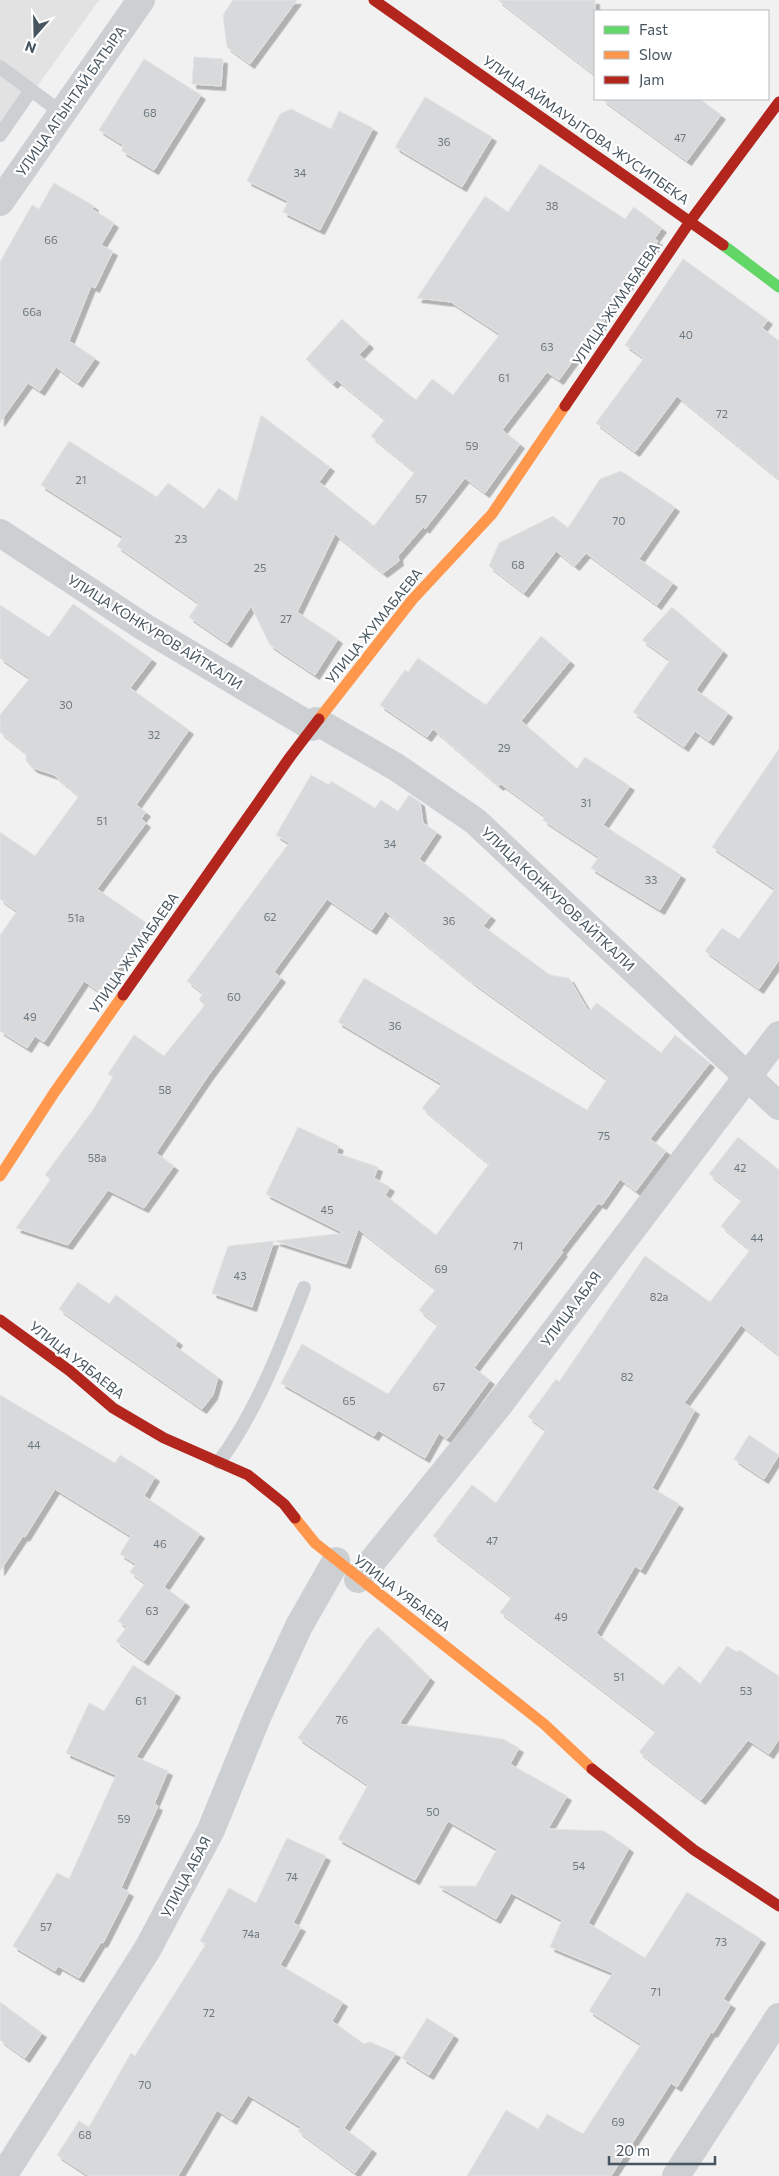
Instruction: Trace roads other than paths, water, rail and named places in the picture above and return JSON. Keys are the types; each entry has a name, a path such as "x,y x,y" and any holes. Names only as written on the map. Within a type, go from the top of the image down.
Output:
{"street":[{"name":"УЛИЦА АГЫНТАЙ БАТЫРА","path":"0,202 141,0"},
{"name":"УЛИЦА АЙМАУЫТОВА ЖУСИПБЕКА","path":"374,0 691,220 779,287"},
{"name":"УЛИЦА ЖУМАБАЕВА","path":"0,1176 60,1084 314,724 412,600 492,514 691,220 779,102"},
{"name":"УЛИЦА КОНКУРОВ АЙТКАЛИ","path":"0,533 144,628 314,724 396,767 475,821 779,1106"},
{"name":"УЛИЦА АБАЯ","path":"358,1578 498,1406 779,1035"},
{"name":"УЛИЦА УЯБАЕВА","path":"0,1320 70,1371 114,1408 164,1438 248,1475 284,1504 314,1543 544,1724 607,1782 694,1850 779,1906"},
{"name":"УЛИЦА АБАЯ","path":"3,2175 147,1950 211,1830 258,1715 299,1626 336,1561"},
{"path":"676,2176 779,2016"}],"lane":[{"path":"0,67 62,113"},
{"path":"0,135 31,90"},
{"path":"219,1462 238,1437 270,1377 304,1288"}]}
